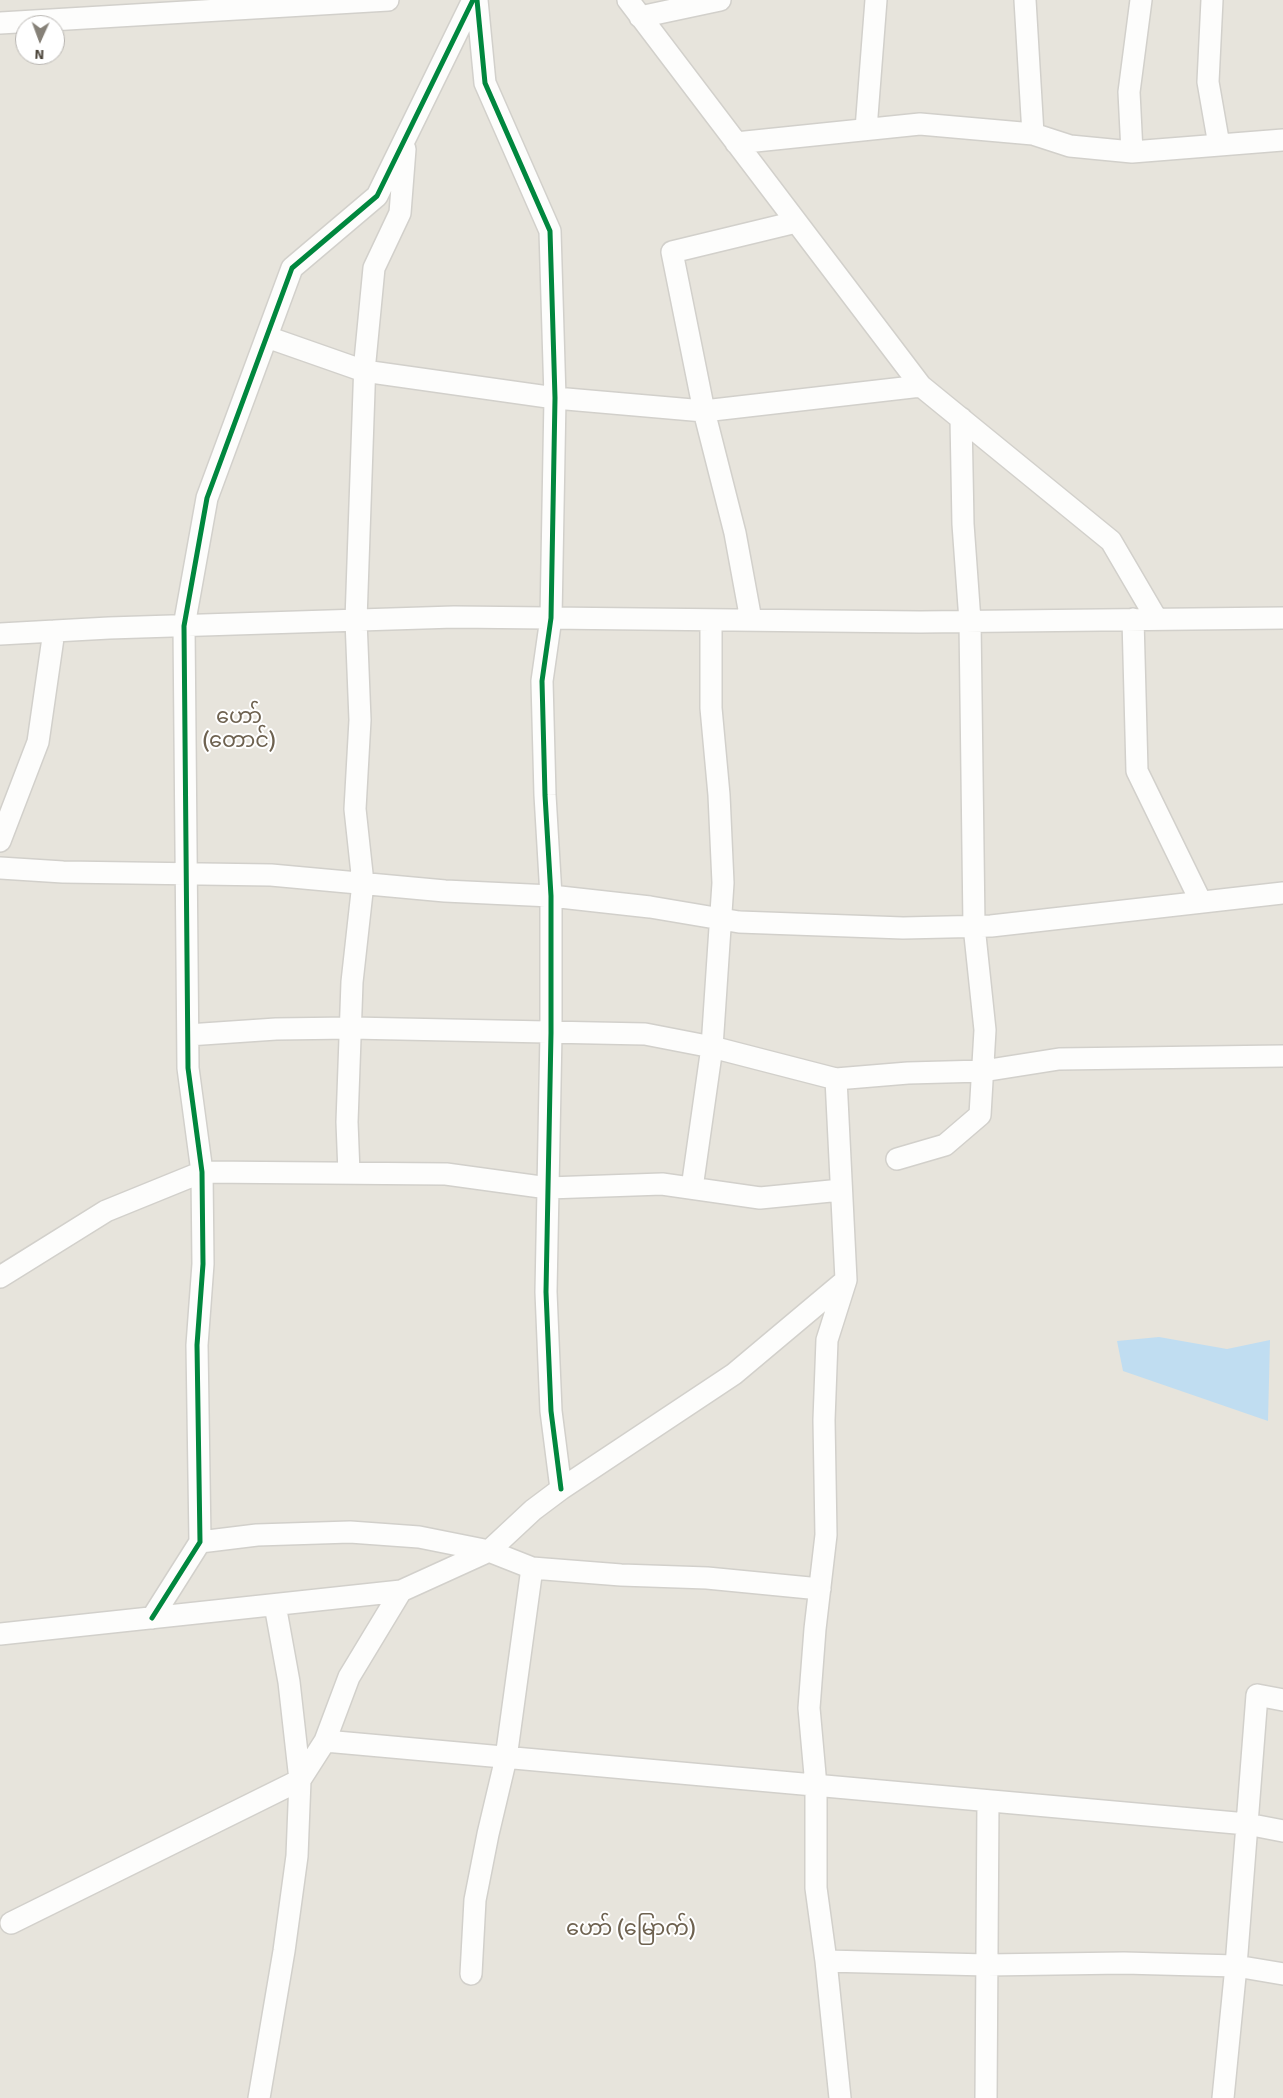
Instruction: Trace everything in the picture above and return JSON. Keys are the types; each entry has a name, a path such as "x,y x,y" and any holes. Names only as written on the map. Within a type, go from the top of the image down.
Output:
{"street":[{"path":"0,23 388,0"},
{"path":"152,1618 200,1542 197,1345 203,1264 202,1172 188,1068 184,873 184,626 207,498 292,268 377,196 475,0"},
{"path":"475,0 485,83 550,231 555,398 551,618 542,681 545,795 551,896 551,1033 546,1292 551,1411 562,1489"},
{"path":"634,8 720,0"},
{"path":"866,129 876,0"},
{"path":"1025,0 1033,134"},
{"path":"1132,152 1129,92 1141,0"},
{"path":"1212,0 1208,82 1219,145"},
{"path":"634,8 921,386 1111,541 1156,618"},
{"path":"736,143 920,124 1033,134 1070,146 1132,152 1283,140"},
{"path":"349,1173 347,1122 352,982 363,883 355,809 360,720 356,620 364,370 374,268 400,213 406,136"},
{"path":"751,620 734,533 704,411 672,252 796,222"},
{"path":"267,337 364,370 555,398 704,411 921,386"},
{"path":"897,1159 945,1145 980,1114 985,1030 974,926 970,621 963,524 960,418"},
{"path":"0,634 454,617 970,621 1283,618"},
{"path":"1133,619 1138,771 1201,902"},
{"path":"692,1188 712,1047 722,919 723,883 720,795 711,708 711,620"},
{"path":"0,841 38,742 54,631"},
{"path":"0,868 63,872 271,875 445,891 551,896 650,907 739,922 874,927 974,926 1283,894"},
{"path":"188,1036 276,1029 350,1028 645,1034 712,1047 836,1079 908,1073 982,1071 1059,1059 1283,1056"},
{"path":"836,1079 846,1280 827,1340 824,1420 826,1535 809,1708 816,1786 816,1888 826,1961 840,2098"},
{"path":"0,1277 106,1211 202,1172 446,1174 548,1188 662,1184 760,1198 841,1190"},
{"path":"0,1634 400,1591 488,1551 533,1510 562,1489 734,1374 846,1280"},
{"path":"200,1542 257,1535 350,1532 419,1537 488,1551 532,1568 621,1575 707,1578 820,1589"},
{"path":"470,1974 475,1900 506,1758 532,1568"},
{"path":"11,1923 300,1780 325,1741 349,1677 400,1591"},
{"path":"259,2098 284,1951 297,1856 300,1780 289,1682 275,1605"},
{"path":"1223,2098 1236,1966 1257,1695 1283,1700"},
{"path":"325,1741 1247,1824 1283,1831"},
{"path":"986,2098 988,1801"},
{"path":"826,1961 987,1965 1124,1963 1236,1966 1283,1974"}],"shaded area":[{"path":"0,0 1283,0 1283,2098 0,2098"}],"water":[{"path":"1159,1337 1227,1349 1270,1340 1268,1421 1123,1371 1117,1341"}],"cycle path":[{"path":"152,1618 200,1542 197,1345 203,1264 202,1172 188,1068 184,626 207,498 292,268 377,196 473,0"},
{"path":"477,0 485,83 550,231 555,398 551,618 542,681 545,795 551,896 551,1033 546,1292 551,1411 561,1489"}],"district":[{"name":"ဟော် (တောင်)","path":"239,729"},
{"name":"ဟော် (မြောက်)","path":"631,1929"}]}
